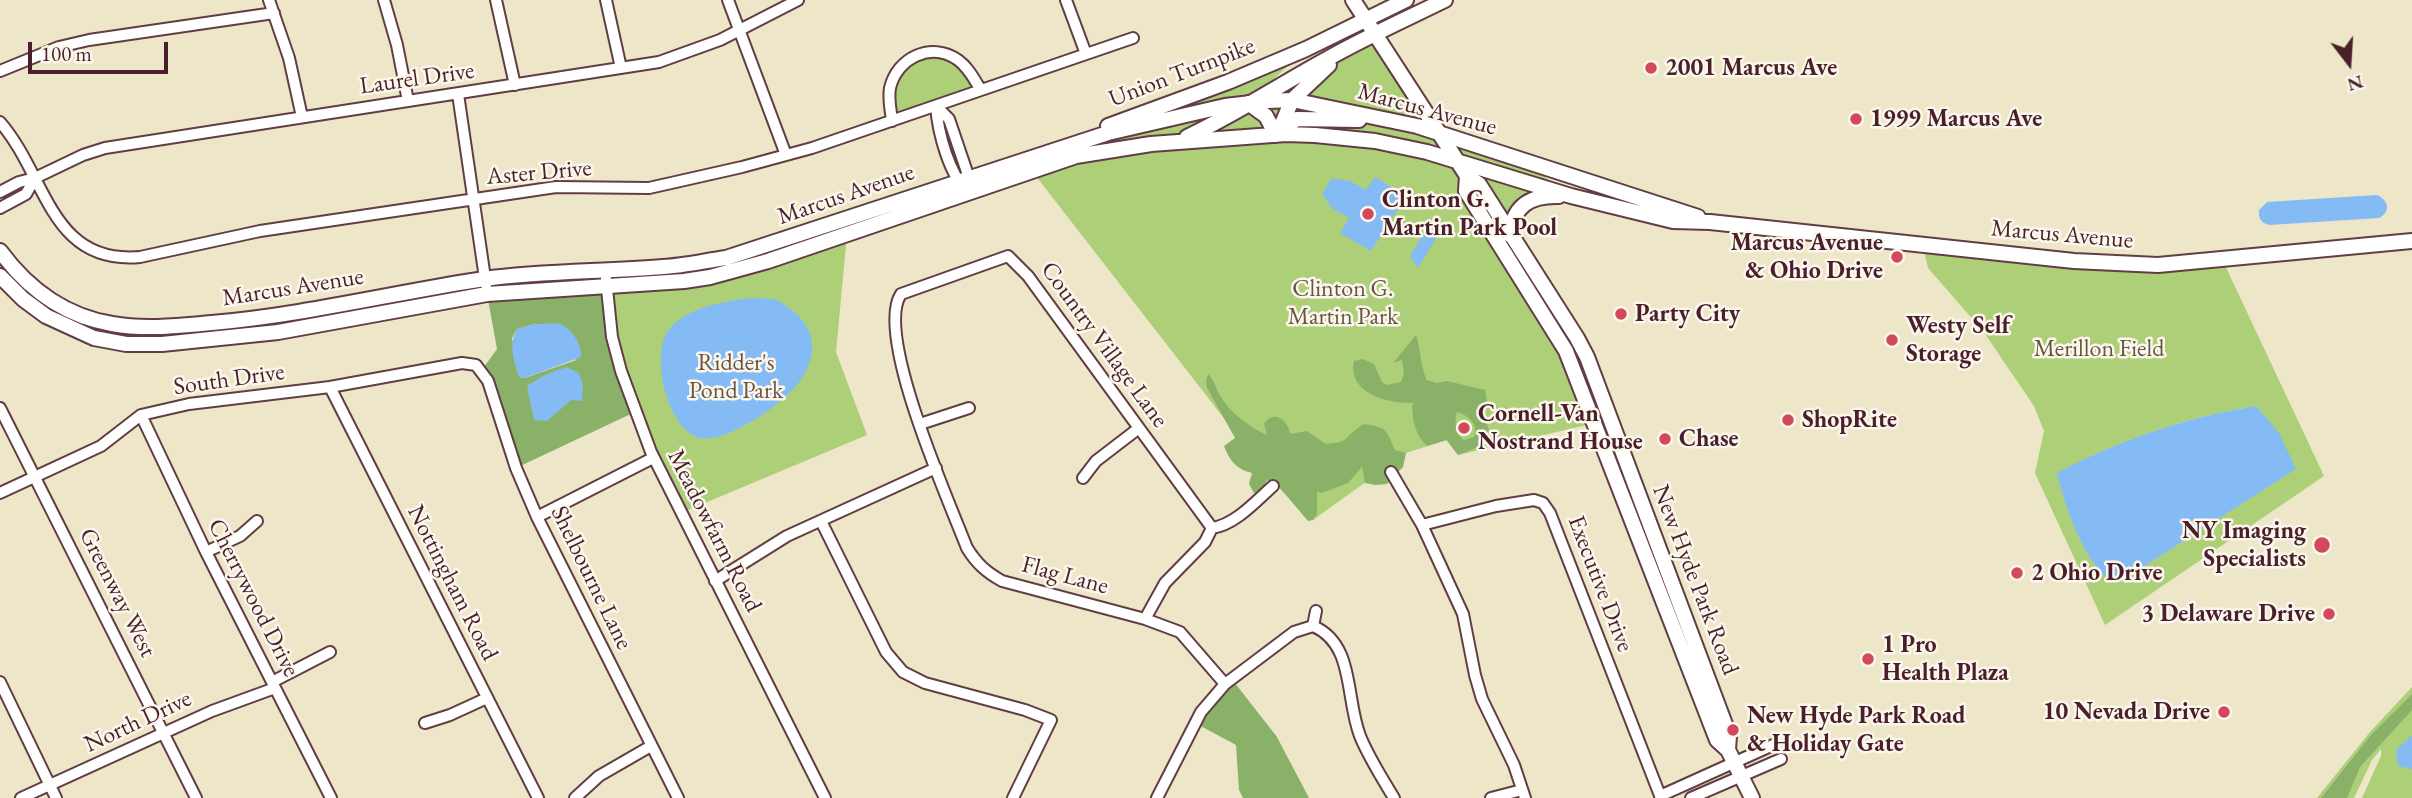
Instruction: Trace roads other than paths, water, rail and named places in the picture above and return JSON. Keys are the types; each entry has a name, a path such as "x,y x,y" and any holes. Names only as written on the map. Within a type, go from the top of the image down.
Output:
{"main road":[{"name":"New Hyde Park Road","path":"1353,0 1467,176 1479,184 1573,330 1587,357 1730,735 1734,763"},
{"name":"Union Turnpike","path":"963,180 1228,82 1406,0"},
{"name":"Union Turnpike","path":"1179,141 1223,120 1248,103 1353,45 1445,0"},
{"path":"1281,135 1293,100 1321,71 1353,45"},
{"path":"1275,62 1273,75 1248,103 1266,116 1281,135"},
{"name":"Marcus Avenue","path":"0,251 12,268 47,299 67,311 91,319 135,327 163,327 262,318 606,270 666,267 726,258 1108,133 1225,106 1293,100 1439,132 1710,222"},
{"path":"1281,135 1292,121 1301,118 1402,122"},
{"name":"Marcus Avenue","path":"0,276 23,299 46,316 94,338 126,344 162,344 278,332 486,286 607,286 684,281 737,270 1076,156 1123,147 1179,141 1281,135 1315,135 1375,141 1427,152 1571,196 1672,221 1710,222 2074,261 2158,265 2412,242"},
{"path":"1459,163 1482,156 1511,157"},
{"name":"New Hyde Park Road","path":"1467,176 1466,191 1566,351 1717,740 1734,763 1752,798"},
{"path":"1510,235 1512,223 1521,207 1531,201 1551,196 1571,196"}],"street":[{"path":"269,0 289,58 302,117"},
{"path":"384,0 397,45 408,101"},
{"path":"496,0 515,85"},
{"path":"607,0 621,68"},
{"path":"728,0 786,155"},
{"name":"Laurel Drive","path":"0,192 75,158 105,148 659,62 685,55 740,31 798,0"},
{"path":"1066,0 1086,54"},
{"path":"0,71 59,47 79,42 274,13"},
{"name":"Aster Drive","path":"0,122 73,238 95,253 122,259 260,231 556,187 649,188 786,155 1133,38"},
{"path":"892,121 889,95 893,79 902,64 918,55 940,52 952,57 968,69 981,90"},
{"path":"458,94 486,286"},
{"path":"936,106 949,120 968,193"},
{"name":"Laurel Drive","path":"0,208 26,194 35,178"},
{"name":"Country Village Lane","path":"936,468 901,365 895,334 896,301 906,290 1008,256 1028,276 1212,528"},
{"name":"Meadowfarm Road","path":"606,270 612,337 621,371 653,458 825,798"},
{"name":"South Drive","path":"0,493 101,446 141,415 189,404 330,387 462,363 476,366 481,371"},
{"name":"Shelbourne Lane","path":"481,371 488,381 516,468 537,517 678,798"},
{"name":"Nottingham Road","path":"330,387 538,798"},
{"name":"Greenway West","path":"0,408 196,798"},
{"path":"920,424 969,408"},
{"name":"Cherrywood Drive","path":"141,415 206,552 331,798"},
{"path":"1083,478 1096,461 1139,428"},
{"path":"537,517 653,458"},
{"path":"715,581 787,536 936,468"},
{"name":"Flag Lane","path":"936,468 967,548 976,563 986,572 1016,585 1145,618 1180,632 1225,684"},
{"path":"1391,472 1422,525 1463,614 1482,699 1514,765 1524,794 1491,798"},
{"path":"1145,618 1165,583 1205,542 1212,528 1235,518 1273,486"},
{"name":"Executive Drive","path":"1422,525 1496,506 1534,500 1544,503 1660,797"},
{"path":"206,552 240,536 257,521"},
{"path":"821,521 886,652 903,672 925,683 1026,710 1051,720 1013,798"},
{"path":"1313,626 1316,611"},
{"path":"1157,798 1201,712 1225,684 1294,632 1313,626 1333,638 1340,650 1351,707 1360,736 1394,798"},
{"name":"North Drive","path":"21,798 273,685 330,652"},
{"path":"0,682 56,798"},
{"path":"425,723 486,698"},
{"path":"1660,797 1773,745"},
{"path":"575,798 599,776 651,746"},
{"path":"1691,798 1734,763 1781,759"}],"water":[{"name":"Clinton G. Martin Park Pool","path":"1375,177 1406,196 1371,251 1340,233 1349,218 1333,209 1322,194 1332,178 1350,181 1366,190"},
{"path":"2377,195 2387,206 2386,212 2379,218 2269,225 2262,221 2259,215 2259,210 2267,202"},
{"path":"1427,228 1442,229 1418,268 1410,256"},
{"path":"750,298 777,300 798,316 812,340 811,359 795,387 771,409 740,428 712,438 700,438 688,432 670,406 661,371 664,338 671,327 688,314 708,306"},
{"path":"535,324 564,326 578,342 581,357 525,378 519,377 513,353 514,335 517,329"},
{"path":"566,367 579,373 583,387 582,401 571,400 547,421 534,420 527,386"},
{"path":"2256,406 2279,433 2296,469 2118,583 2107,577 2087,553 2078,536 2057,473 2154,431 2205,416"},
{"path":"2412,735 2412,769 2398,766 2396,750"}],"place":[{"name":"2001 Marcus Ave","path":"1651,68"},
{"name":"1999 Marcus Ave","path":"1856,119"},
{"name":"Clinton G. Martin Park Pool","path":"1368,214"},
{"name":"Marcus Avenue & Ohio Drive","path":"1897,257"},
{"name":"Party City","path":"1621,314"},
{"name":"Westy Self Storage","path":"1892,340"},
{"name":"ShopRite","path":"1788,420"},
{"name":"Cornell-Van Nostrand House","path":"1464,428"},
{"name":"Chase","path":"1665,439"},
{"name":"NY Imaging Specialists","path":"2322,545"},
{"name":"2 Ohio Drive","path":"2017,573"},
{"name":"3 Delaware Drive","path":"2329,614"},
{"name":"1 Pro Health Plaza","path":"1868,659"},
{"name":"10 Nevada Drive","path":"2224,712"},
{"name":"New Hyde Park Road & Holiday Gate","path":"1733,730"}],"park label":[{"name":"Clinton G. Martin Park","path":"1343,303"},
{"name":"Merillon Field","path":"2099,349"},
{"name":"Ridder's Pond Park","path":"736,377"}]}
